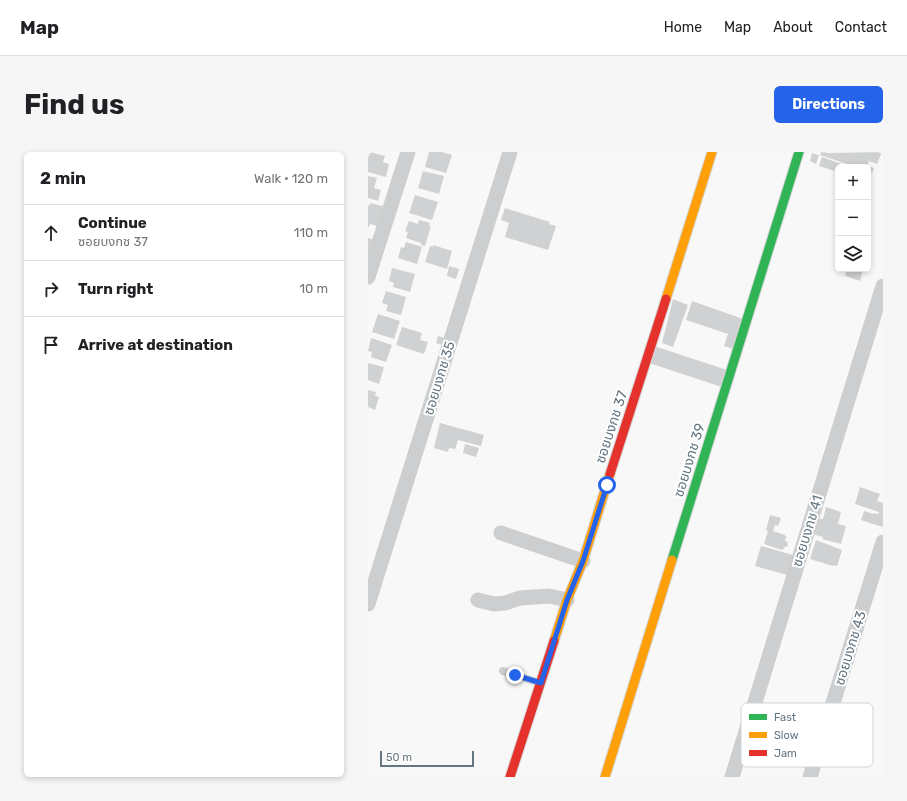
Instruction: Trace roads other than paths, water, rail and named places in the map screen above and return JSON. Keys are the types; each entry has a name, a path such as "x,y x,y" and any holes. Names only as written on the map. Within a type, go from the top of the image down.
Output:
{"street":[{"path":"368,277 408,152"},
{"name":"ซอยบงกช 35","path":"368,604 510,152"},
{"name":"ซอยบงกช 37","path":"510,777 567,600 583,561 712,152"},
{"name":"ซอยบงกช 39","path":"605,777 799,152"},
{"name":"ซอยบงกช 41","path":"755,703 883,286"},
{"path":"501,533 583,561"},
{"name":"ซอยบงกช 43","path":"833,703 883,542"},
{"path":"478,600 494,604 505,603 520,598 549,596 567,600"},
{"name":"ซอยบงกช 41","path":"732,777 741,748"},
{"name":"ซอยบงกช 43","path":"810,777 813,767"}],"lane":[{"path":"503,670 541,683"}]}
